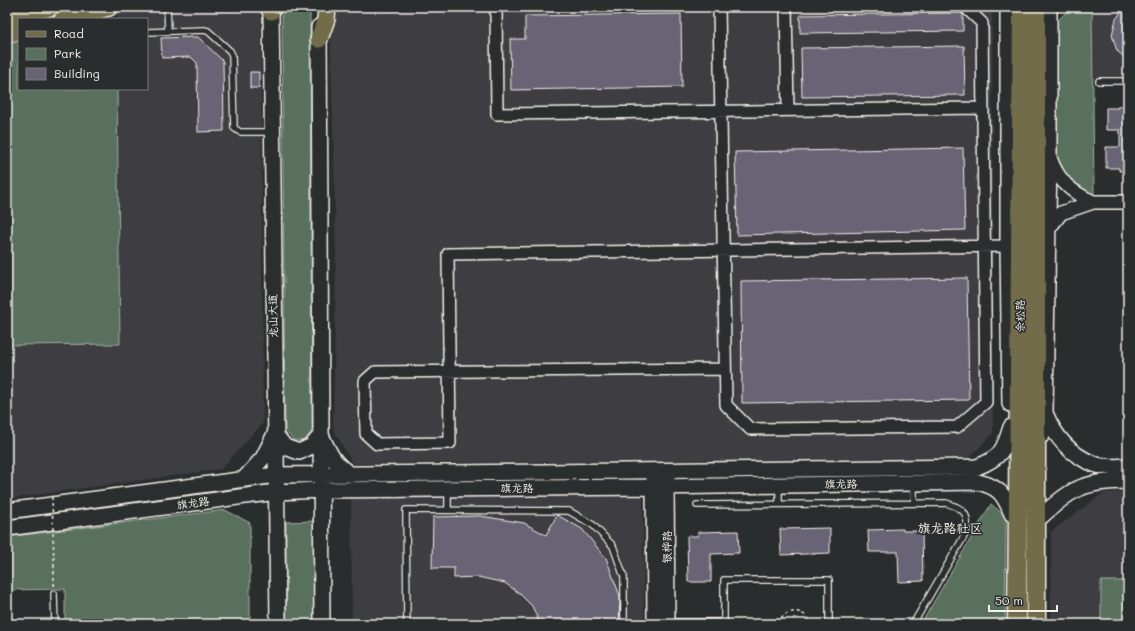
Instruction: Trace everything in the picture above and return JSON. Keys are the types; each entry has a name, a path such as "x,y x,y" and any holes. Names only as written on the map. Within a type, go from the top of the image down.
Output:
{"highway":[{"name":"余松路","path":"1017,624 1022,7"},
{"name":"余松路","path":"1036,7 1036,624"}],"main road":[{"path":"7,34 17,18 50,7"},
{"path":"67,18 109,7"},
{"path":"1008,7 1008,246 1012,514 1018,558"},
{"path":"1036,469 1045,413 1049,154 1049,7"},
{"name":"龙山大道","path":"271,8 271,132 278,624"},
{"path":"320,8 326,19 319,39 322,624"},
{"path":"1045,413 1058,438 1081,457 1094,464 1128,466"},
{"path":"7,511 276,475 352,475 448,481 660,470 978,468 989,463 998,456 1004,448 1011,427"},
{"path":"244,479 263,458 275,434 285,447 299,452 312,446 321,435"},
{"path":"321,435 331,456 340,468 352,475"},
{"name":"银桦路","path":"660,470 663,623"},
{"name":"旗龙路","path":"7,528 276,492 448,481 660,487 978,482 990,485 999,490 1006,499 1012,514"},
{"path":"1036,521 1068,493 1086,485 1109,481 1128,481"}],"street":[{"path":"496,7 497,114 983,108"},
{"path":"719,7 726,405 750,429 957,427 986,402 982,23 964,7"},
{"path":"786,7 788,110"},
{"path":"1049,154 1054,170 1061,180 1080,196 1093,202"},
{"path":"1048,231 1061,213 1093,202 1128,202"},
{"path":"725,369 449,372 375,372 365,381 366,434 377,444 450,443 449,372 448,254 1008,246"}],"lane":[{"path":"167,7 168,31"},
{"path":"148,32 204,30 230,51 232,56 234,128 240,132 271,132"},
{"path":"1099,81 1128,81"},
{"path":"448,481 448,510"},
{"path":"914,483 914,503"},
{"path":"779,486 779,504"},
{"path":"697,505 946,503 958,506 965,512 968,522 966,533 913,624"},
{"path":"407,624 406,510 570,511 593,525 613,546 624,577 624,624"},
{"path":"663,623 724,623 724,580 829,580 829,624"},
{"path":"54,594 55,624"}],"path":[{"path":"52,497 54,594"},
{"path":"778,624 781,617 790,612 800,611 808,617 812,624"},
{"path":"724,623 764,624"}],"shaded area":[{"path":"138,7 261,7 263,423 221,469 7,499 7,345 120,343 117,90 148,90 148,18 117,18 117,13"},
{"path":"330,7 986,7 992,14 993,433 969,458 353,464 333,429 336,254"},
{"path":"1092,7 1128,7 1128,76 1093,77"},
{"path":"1105,492 1128,492 1128,624 1051,624 1051,532"},
{"path":"643,495 644,624 352,624 351,497"}],"green space":[{"path":"284,7 308,7 310,10 312,431 304,441 294,441 285,430 282,10"},
{"path":"1072,7 1092,7 1094,196 1057,169 1057,21"},
{"path":"18,41 18,90 117,90 120,344 7,345 7,44"},
{"path":"991,504 1006,517 1005,624 921,624"},
{"path":"225,510 250,523 250,624 65,624 65,589 7,590 7,537"},
{"path":"314,521 315,624 286,624 286,522"},
{"path":"1101,581 1128,581 1128,624 1101,624"}],"building":[{"path":"1125,7 1128,7 1128,60 1117,51 1112,35 1116,19"},
{"path":"681,14 682,87 511,90 510,39 525,39 525,16"},
{"path":"963,14 963,31 800,33 800,15"},
{"path":"198,37 223,61 224,131 198,132 197,63 191,57 162,58 161,38"},
{"path":"964,46 965,95 802,97 801,48"},
{"path":"250,72 259,72 259,88 250,88"},
{"path":"1128,105 1128,171 1119,171 1119,168 1106,168 1106,147 1120,147 1120,130 1106,130 1106,108 1118,108 1118,106"},
{"path":"963,148 965,230 737,235 735,152"},
{"path":"967,278 969,400 742,403 741,281"},
{"path":"557,515 582,529 606,558 620,596 619,624 540,624 532,606 519,593 505,583 478,577 454,578 454,568 432,568 433,517 480,516 524,523 546,535"},
{"path":"830,528 830,553 781,555 780,529"},
{"path":"903,529 903,531 922,531 923,581 899,582 898,552 869,552 868,530"},
{"path":"738,531 739,553 711,554 711,582 688,582 687,536 698,536 698,532"}],"district":[{"name":"旗龙路社区","path":"950,528"}]}
